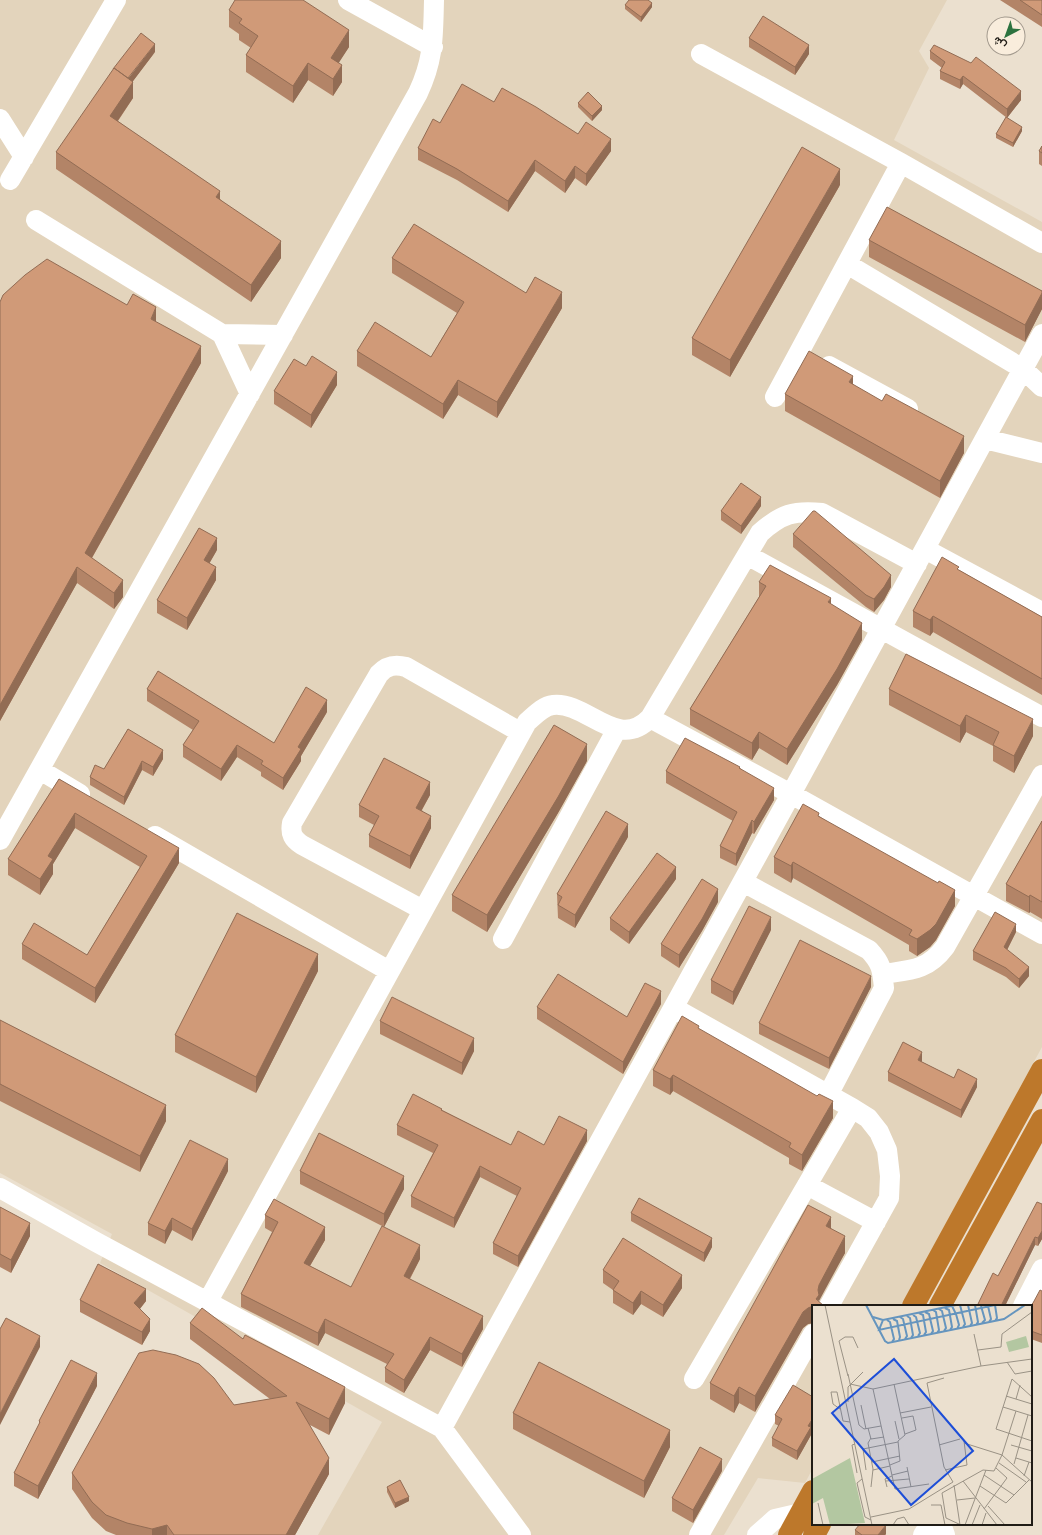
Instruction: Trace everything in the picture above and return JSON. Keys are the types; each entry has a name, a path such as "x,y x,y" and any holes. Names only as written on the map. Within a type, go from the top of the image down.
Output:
{"highway":[{"path":"914,1305 1042,1070"},
{"path":"941,1305 1039,1130"},
{"path":"789,1535 812,1493"},
{"path":"814,1535 819,1525"}],"lane":[{"path":"10,180 116,0"},
{"path":"348,0 433,47"},
{"path":"0,840 418,93 426,77 433,47 434,0"},
{"path":"701,54 900,163 1042,244"},
{"path":"0,119 24,157"},
{"path":"775,397 900,163"},
{"path":"36,220 222,334 283,335"},
{"path":"847,264 1023,369 1042,387"},
{"path":"222,334 250,394"},
{"path":"442,1428 882,629 921,556 977,442 1023,369 1042,334"},
{"path":"800,350 925,418"},
{"path":"977,442 1042,453"},
{"path":"208,1301 520,732 527,722 540,710 553,705 567,706 617,729 634,729 643,725 650,718 760,533 773,522 788,514 805,512 822,513 921,556 1042,612"},
{"path":"747,555 1042,717"},
{"path":"423,910 294,840 290,832 292,822 379,674 385,668 397,665 406,667 520,732"},
{"path":"650,718 792,794 1042,934"},
{"path":"503,939 617,729"},
{"path":"40,770 94,802"},
{"path":"883,974 917,969 929,964 938,956 945,947 1042,774"},
{"path":"142,829 389,971"},
{"path":"743,882 869,950 879,961 883,974 884,988 828,1095"},
{"path":"674,1008 852,1108 868,1118 879,1132 887,1150 890,1176 889,1198 830,1305"},
{"path":"694,1379 852,1108"},
{"path":"807,1185 876,1222"},
{"path":"0,1188 96,1242 442,1428 521,1535"},
{"path":"1024,1305 1042,1269"},
{"path":"699,1535 812,1336"},
{"path":"757,1535 776,1519 801,1513"},
{"path":"923,1535 929,1525"},
{"path":"941,1525 945,1535"}],"shaded area":[{"path":"0,0 947,0 919,51 929,68 894,140 1042,222 1042,1047 902,1305 812,1305 812,1470 805,1483 758,1478 724,1535 318,1535 382,1422 100,1263 112,1234 0,1173"}],"building":[{"path":"235,0 303,0 349,30 331,58 342,65 333,79 308,63 293,86 246,55 258,36 239,23 242,19 229,10"},
{"path":"629,0 648,0 652,3 641,17 625,5"},
{"path":"1020,0 1042,0 1042,15"},
{"path":"763,16 809,45 795,67 749,38"},
{"path":"141,33 155,44 128,78 114,68 113,69"},
{"path":"934,45 971,63 976,57 1021,91 1007,109 963,76 960,80 940,71 945,62 930,51"},
{"path":"114,68 133,82 110,116 220,191 216,197 281,241 251,285 56,152"},
{"path":"462,84 494,102 502,88 536,107 578,134 586,122 611,139 586,174 575,166 565,181 535,160 508,201 457,169 418,148 433,119 440,123"},
{"path":"588,92 602,106 592,116 578,103"},
{"path":"1006,117 1022,127 1013,143 996,134"},
{"path":"1042,146 1042,153 1039,151"},
{"path":"802,147 840,169 730,360 692,338"},
{"path":"887,207 1042,291 1025,325 869,240"},
{"path":"414,224 526,293 535,277 562,292 497,402 458,380 443,404 357,351 375,322 431,357 464,302 392,258"},
{"path":"47,259 127,305 133,294 156,307 151,319 201,346 85,553 123,580 114,593 77,567 0,705 0,302 3,295 25,275"},
{"path":"809,351 853,376 849,382 882,401 886,394 964,436 940,481 785,394"},
{"path":"312,356 337,372 311,415 274,391 294,359 306,366"},
{"path":"741,483 761,497 741,526 721,511"},
{"path":"813,511 815,511 891,575 884,587 874,599 866,595 793,534"},
{"path":"199,528 217,538 204,560 216,567 187,618 157,600"},
{"path":"942,557 959,567 957,569 1042,617 1042,679 933,616 930,620 913,611"},
{"path":"770,565 831,598 828,602 862,623 837,669 787,749 759,732 752,743 690,709 766,586 759,582"},
{"path":"906,654 1033,719 1014,756 993,745 999,732 966,715 960,726 889,689"},
{"path":"158,671 274,743 306,687 327,700 298,747 301,749 283,778 261,764 263,761 237,745 221,769 183,745 199,721 147,689"},
{"path":"554,725 587,744 558,797 487,915 452,895"},
{"path":"128,729 163,750 153,767 142,761 124,797 90,777 95,765 104,769"},
{"path":"685,738 740,767 739,768 774,788 754,822 752,820 736,854 720,846 737,812 666,771"},
{"path":"384,758 430,782 416,808 431,816 410,856 369,835 379,816 359,805"},
{"path":"59,779 179,848 95,988 22,944 34,923 87,955 147,856 75,813 48,856 53,859 40,879 8,859"},
{"path":"803,804 819,813 818,816 938,883 939,881 955,890 936,924 917,939 909,935 912,930 793,862 791,866 774,857"},
{"path":"606,811 628,824 575,915 558,905 562,897 557,894"},
{"path":"1042,821 1042,902 1030,895 1029,897 1006,884"},
{"path":"657,853 676,867 629,932 610,918"},
{"path":"702,879 718,889 702,919 679,955 661,944"},
{"path":"749,906 771,917 733,992 711,980"},
{"path":"995,912 1016,924 1004,947 1029,967 1019,979 1006,968 973,951"},
{"path":"237,913 318,954 256,1077 175,1035"},
{"path":"800,940 871,976 829,1058 759,1023"},
{"path":"558,974 627,1017 645,983 661,991 623,1062 537,1007"},
{"path":"392,997 474,1038 462,1063 380,1021"},
{"path":"682,1016 699,1026 698,1028 817,1096 819,1094 833,1101 802,1155 789,1147 791,1143 673,1075 670,1079 653,1070"},
{"path":"0,1020 166,1105 140,1156 0,1084"},
{"path":"903,1042 922,1052 918,1060 954,1078 958,1069 977,1079 961,1110 888,1072"},
{"path":"413,1094 442,1109 441,1110 511,1145 518,1131 544,1145 559,1116 587,1130 518,1256 493,1243 521,1188 480,1166 454,1218 411,1196 438,1145 397,1125"},
{"path":"319,1133 404,1176 384,1214 300,1171"},
{"path":"190,1140 228,1159 192,1229 172,1218 165,1231 148,1223"},
{"path":"639,1198 712,1238 704,1253 631,1213"},
{"path":"274,1199 325,1227 304,1263 351,1287 382,1226 420,1245 404,1276 483,1316 462,1354 430,1337 404,1380 385,1368 394,1354 325,1319 318,1333 241,1294 278,1222 265,1215"},
{"path":"1037,1202 1042,1204 1042,1231 1038,1238 1035,1237 1001,1305 978,1304 993,1273 998,1276"},
{"path":"808,1205 831,1217 826,1226 845,1236 819,1285 819,1295 816,1299 823,1305 812,1305 803,1312 755,1396 739,1387 734,1396 710,1383"},
{"path":"0,1207 30,1223 11,1260 0,1254"},
{"path":"623,1238 682,1275 663,1305 641,1291 633,1303 613,1290 619,1281 603,1270"},
{"path":"98,1264 146,1289 134,1303 150,1319 142,1332 80,1300"},
{"path":"1040,1290 1042,1291 1042,1335 1032,1331 1031,1305"},
{"path":"202,1308 243,1339 245,1335 345,1387 329,1419 296,1402 329,1458 286,1535 174,1535 167,1525 152,1529 127,1523 106,1515 92,1502 72,1473 139,1353 153,1350 176,1355 199,1364 214,1378 234,1405 287,1396 190,1323"},
{"path":"6,1318 40,1336 0,1414 0,1329"},
{"path":"71,1360 97,1373 38,1486 14,1473"},
{"path":"539,1362 670,1430 644,1481 513,1413"},
{"path":"793,1385 812,1396 812,1420 808,1426 811,1427 797,1451 772,1438 782,1419 775,1415"},
{"path":"700,1447 722,1459 693,1510 672,1498"},
{"path":"400,1480 409,1497 395,1503 387,1487"},
{"path":"859,1525 886,1525 878,1535 862,1535 855,1530"}]}
